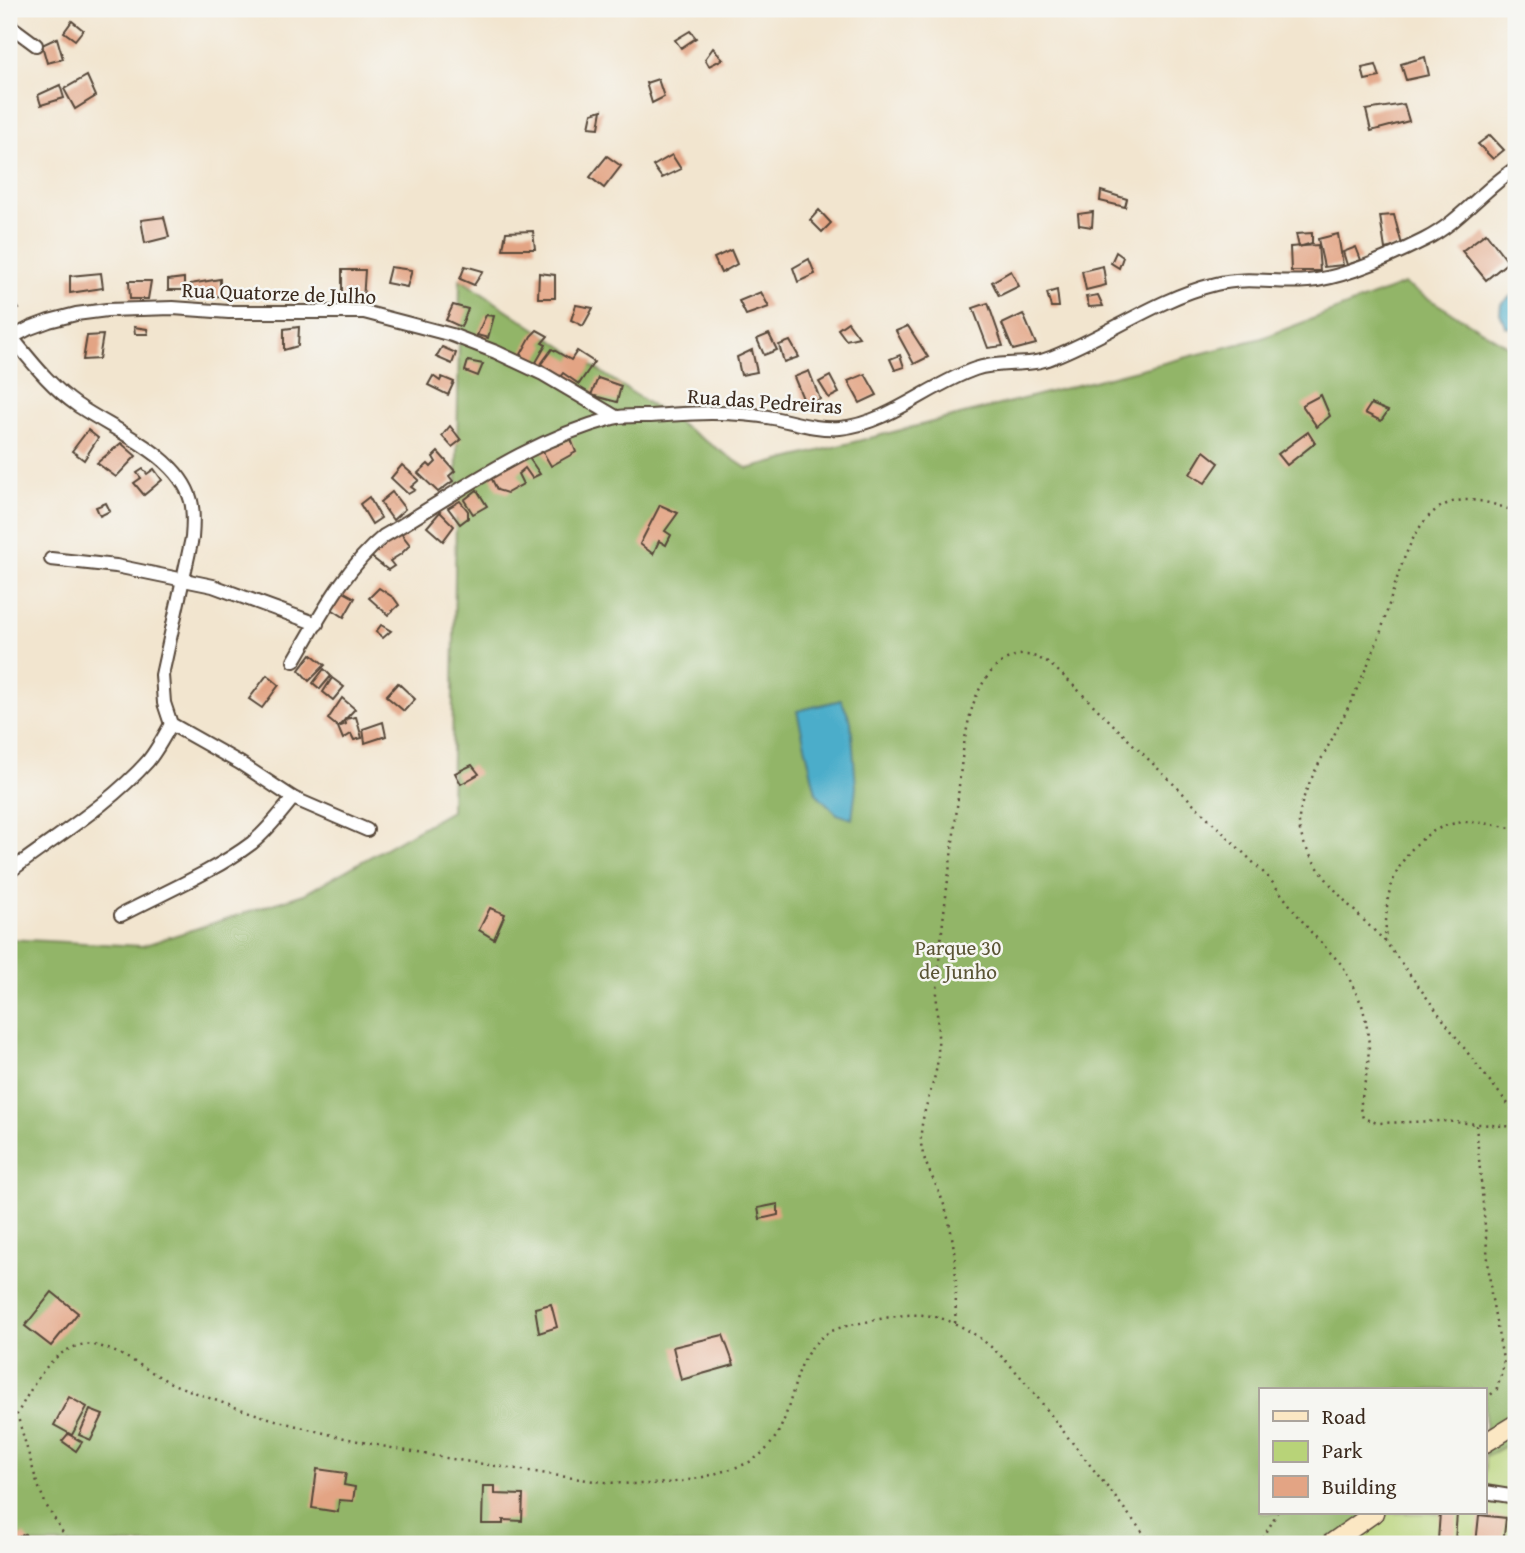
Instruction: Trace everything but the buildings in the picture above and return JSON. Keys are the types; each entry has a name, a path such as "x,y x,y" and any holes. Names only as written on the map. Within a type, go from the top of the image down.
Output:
{"main road":[{"path":"1486,1442 1516,1424"},
{"path":"1330,1544 1373,1514"}],"street":[{"path":"9,25 36,45"},
{"name":"Rua das Pedreiras","path":"294,661 349,572 363,555 384,537 524,451 615,417 713,413 769,417 827,428 859,424 979,368 995,364 1040,362 1054,357 1157,306 1207,286 1234,279 1308,281 1359,267 1426,239 1466,212 1500,178 1516,168"},
{"name":"Rua Quatorze de Julho","path":"11,339 49,321 107,310 173,308 229,313 364,312 452,335 496,352 542,374 615,417"},
{"path":"11,339 56,388 76,404 163,460 182,481 191,500 193,520 184,579 162,675 164,703 171,724 240,763 293,798 366,831"},
{"path":"51,559 116,566 213,586 317,624"},
{"path":"9,872 127,781 149,760 171,724"},
{"path":"121,915 228,859 265,831 293,798"},
{"path":"1486,1492 1516,1497"}],"path":[{"path":"1516,512 1474,500 1459,500 1439,508 1420,526 1395,584 1380,634 1300,807 1299,824 1307,849 1334,889 1385,941 1516,1114"},
{"path":"955,1324 955,1252 944,1205 925,1160 921,1129 934,1083 938,1053 936,1020 939,964 962,755 974,702 981,685 998,665 1014,656 1028,654 1036,657 1052,666 1077,689 1269,878 1343,966 1362,1005 1366,1021 1369,1044 1360,1108 1363,1118 1377,1124 1443,1121 1516,1127"},
{"path":"1385,941 1389,896 1404,857 1414,845 1447,825 1468,822 1516,829"},
{"path":"1476,1124 1491,1294 1504,1365 1497,1389 1486,1399"},
{"path":"70,1544 46,1505 37,1483 17,1413 40,1373 78,1345 91,1344 108,1350 169,1382 207,1397 317,1430 404,1451 461,1461 621,1485 653,1485 696,1479 752,1460 776,1436 789,1412 799,1371 809,1351 822,1336 850,1326 898,1316 935,1317 955,1324 982,1340 1017,1372 1152,1544"},
{"path":"1260,1544 1276,1514"}],"green space":[{"name":"Parque 30 de Junho","path":"460,279 748,469 1262,338 1404,284 1516,351 1516,1440 1486,1456 1486,1388 1259,1388 1259,1514 1383,1514 1344,1544 9,1544 9,939 142,946 304,894 451,811"},
{"path":"1516,1440 1516,1544 1344,1544 1383,1514 1486,1514 1486,1456"}],"water":[{"path":"1516,295 1516,329 1506,327 1500,313 1501,304"},
{"path":"841,700 851,721 856,787 852,819 837,814 816,793 797,711"}]}
